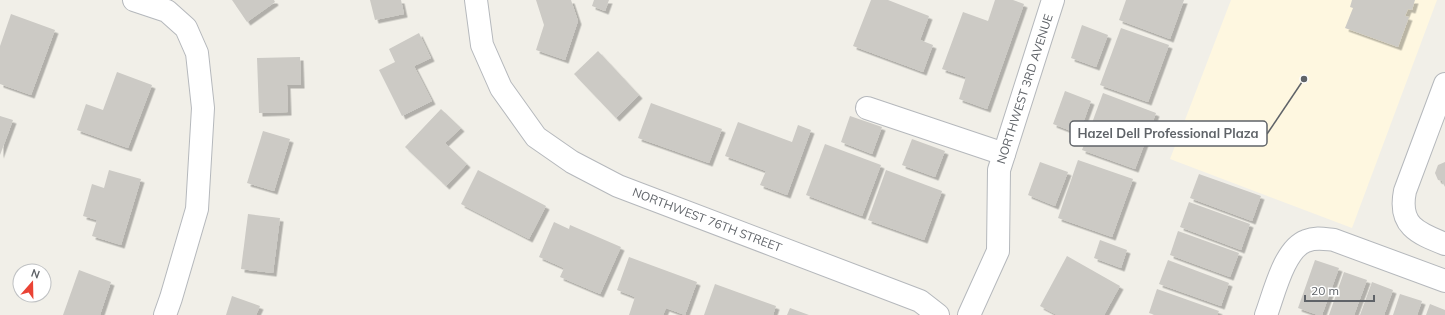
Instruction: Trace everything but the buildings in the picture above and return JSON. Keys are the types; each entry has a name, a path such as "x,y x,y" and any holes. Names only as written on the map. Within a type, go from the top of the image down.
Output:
{"street":[{"path":"134,0 167,11 186,28 197,53 203,108 197,209 165,315"},
{"name":"NORTHWEST 76TH STREET","path":"476,0 482,45 501,88 536,137 572,162 618,186 920,301 938,315"},
{"name":"NORTHWEST 3RD AVENUE","path":"969,315 998,251 999,170 1053,0"},
{"path":"1445,84 1405,191 1403,202 1404,212 1408,222 1414,230 1423,236 1445,244"},
{"path":"867,108 1004,154"},
{"path":"1266,315 1286,260 1294,249 1305,241 1319,238 1334,240 1445,281"}],"shaded area":[{"path":"1231,0 1437,0 1352,228 1170,159"}],"place":[{"name":"Hazel Dell Professional Plaza","path":"1304,79"}]}
